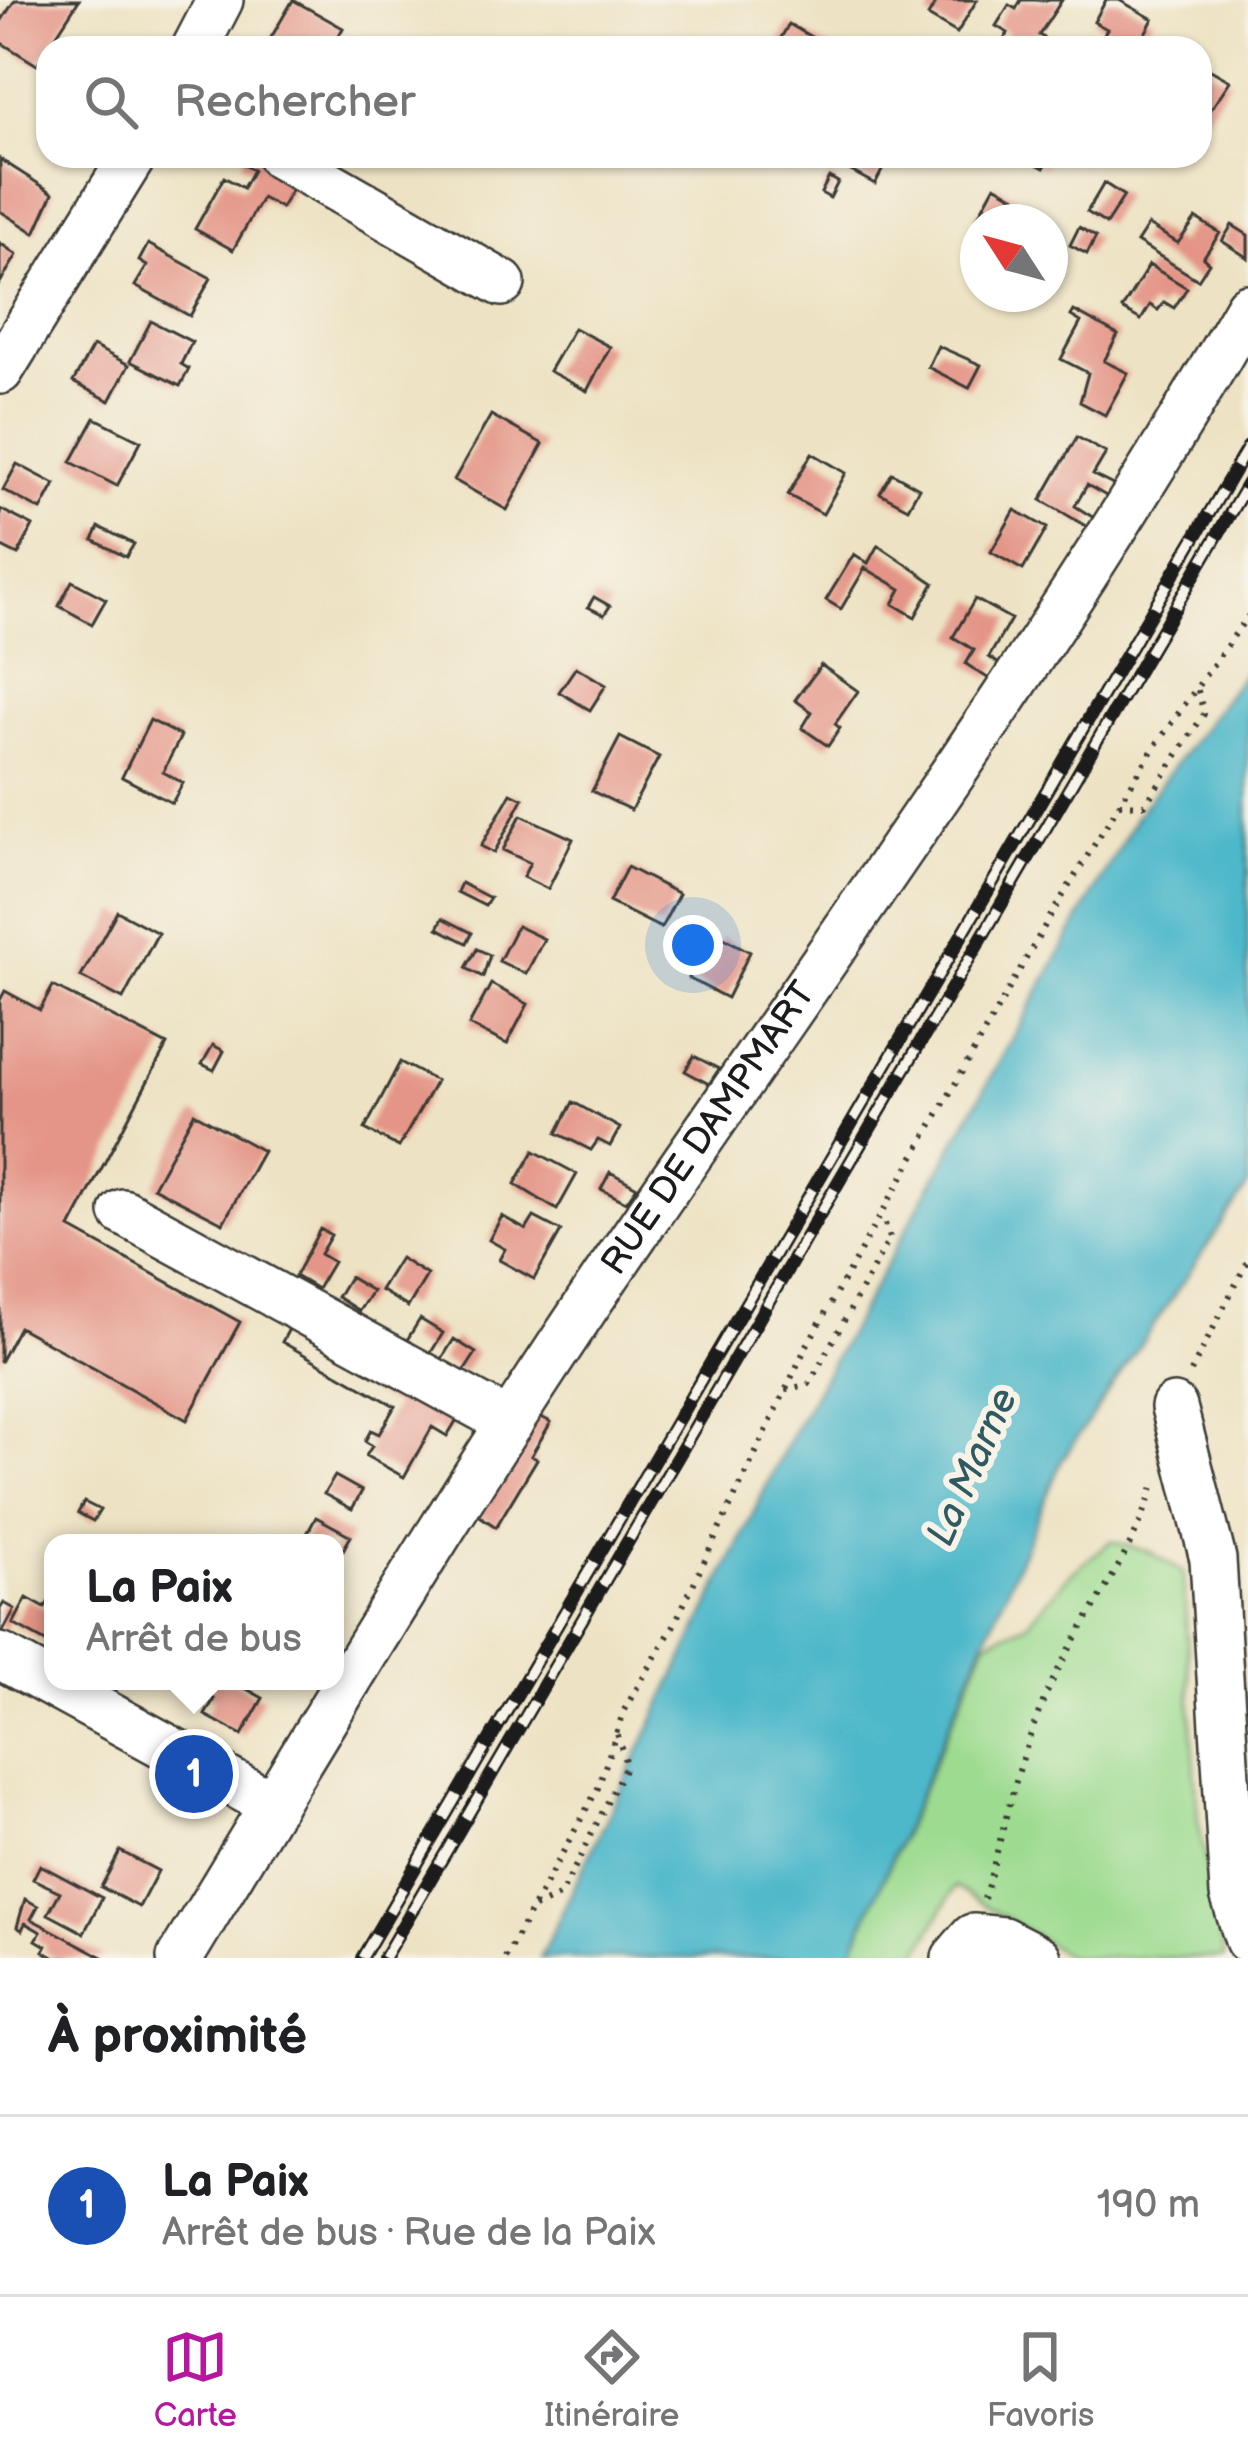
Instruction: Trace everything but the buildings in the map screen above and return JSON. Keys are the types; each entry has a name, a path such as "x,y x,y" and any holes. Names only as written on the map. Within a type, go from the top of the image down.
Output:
{"street":[{"path":"201,36 220,0"},
{"path":"0,371 126,168"},
{"path":"301,168 502,283"},
{"name":"RUE DE DAMPMART","path":"344,1690 510,1423 1051,634 1154,471 1248,307"},
{"path":"123,1212 510,1423"},
{"path":"1174,1407 1213,1559 1233,1894 1248,1940"},
{"path":"0,1656 44,1680"},
{"path":"63,1690 273,1804"},
{"name":"RUE DE DAMPMART","path":"180,1958 344,1690"},
{"path":"964,1948 1003,1940 1038,1958"}],"path":[{"path":"505,1958 598,1788 617,1732 673,1627 785,1390 1119,804 1248,616"},
{"path":"1119,804 1144,805 1204,714 1197,687"},
{"path":"785,1390 809,1384 890,1238 882,1217"},
{"path":"1174,1407 1248,1261"},
{"path":"964,1948 1042,1703 1105,1580 1144,1517 1156,1473"},
{"path":"531,1909 561,1895 626,1765 617,1732"}],"green space":[{"path":"1111,1541 1150,1552 1183,1572 1198,1820 1224,1958 1071,1958 955,1887 915,1958 849,1958 987,1641 1027,1624 1068,1576"}],"water":[{"name":"La Marne","path":"1248,668 1248,1186 1062,1460 849,1958 540,1958 787,1443 1137,815"}],"railway":[{"path":"362,1958 1248,447"},
{"path":"384,1958 1248,483"}],"place":[{"name":"La Paix","path":"194,1774"}]}
